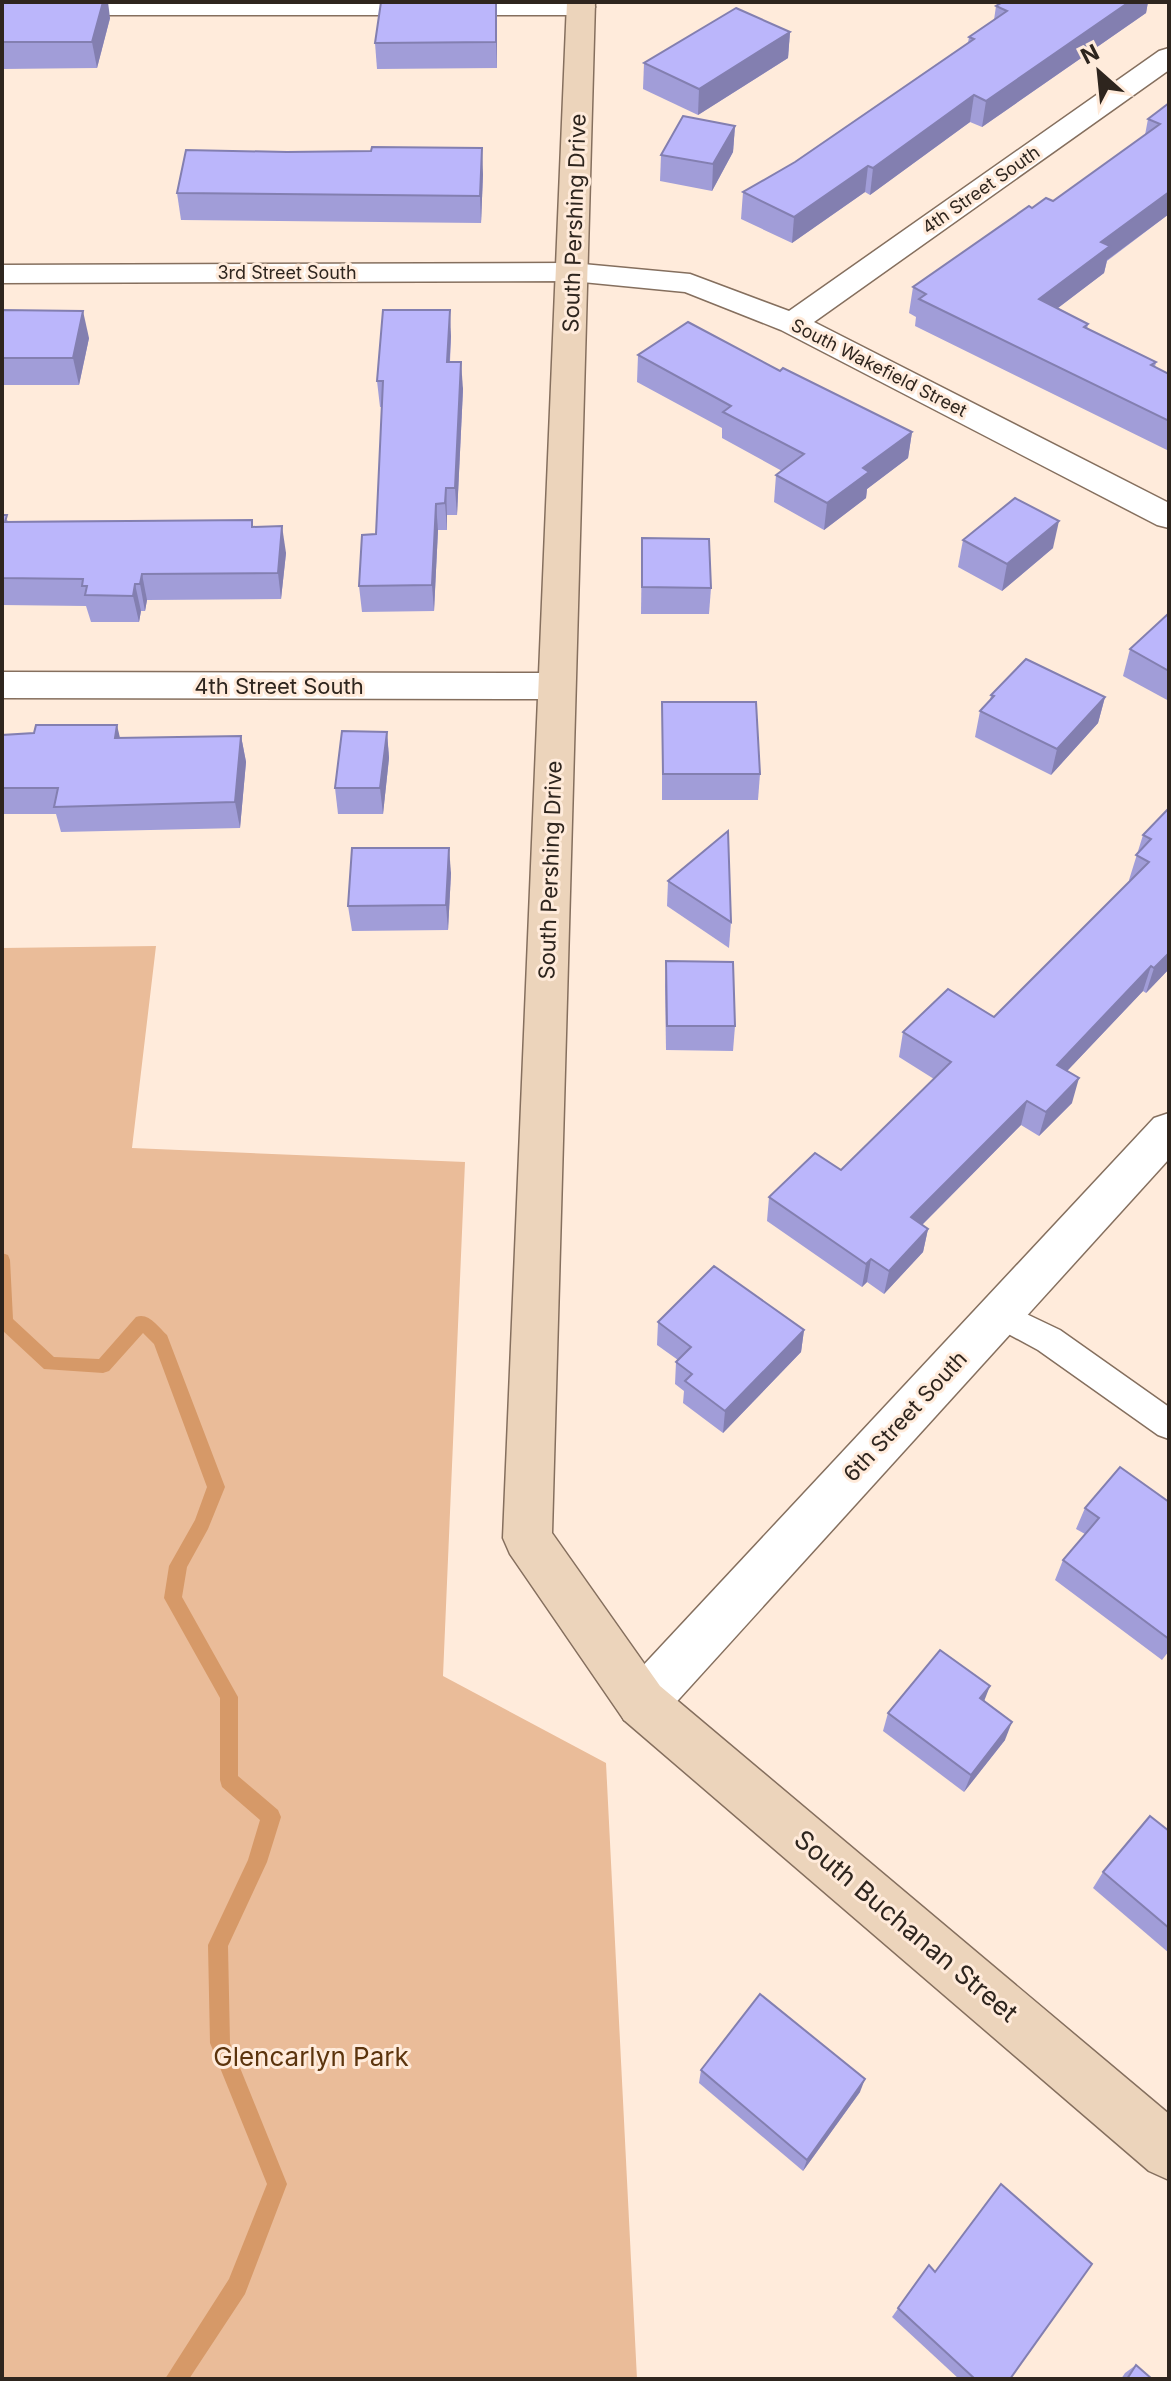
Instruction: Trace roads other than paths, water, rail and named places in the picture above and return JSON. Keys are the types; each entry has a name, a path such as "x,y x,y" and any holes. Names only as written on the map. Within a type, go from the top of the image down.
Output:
{"street":[{"path":"2,7 581,5"},
{"name":"South Pershing Drive","path":"581,5 527,1538 642,1703"},
{"name":"4th Street South","path":"792,323 1169,57"},
{"name":"3rd Street South","path":"2,274 572,272"},
{"name":"South Wakefield Street","path":"572,272 690,283 792,323 1169,517"},
{"name":"4th Street South","path":"2,685 556,686"},
{"name":"6th Street South","path":"642,1703 1169,1130"},
{"name":"South Buchanan Street","path":"642,1703 1169,2151"}],"lane":[{"path":"999,1314 1049,1340 1169,1425"}],"waterway":[{"path":"2,1260 5,1322 50,1364 103,1366 142,1322 161,1340 216,1487 202,1523 178,1566 173,1598 229,1697 229,1780 271,1817 257,1862 218,1945 220,2043 277,2184 237,2286 176,2379"}],"park label":[{"name":"Glencarlyn Park","path":"311,2057"}]}
